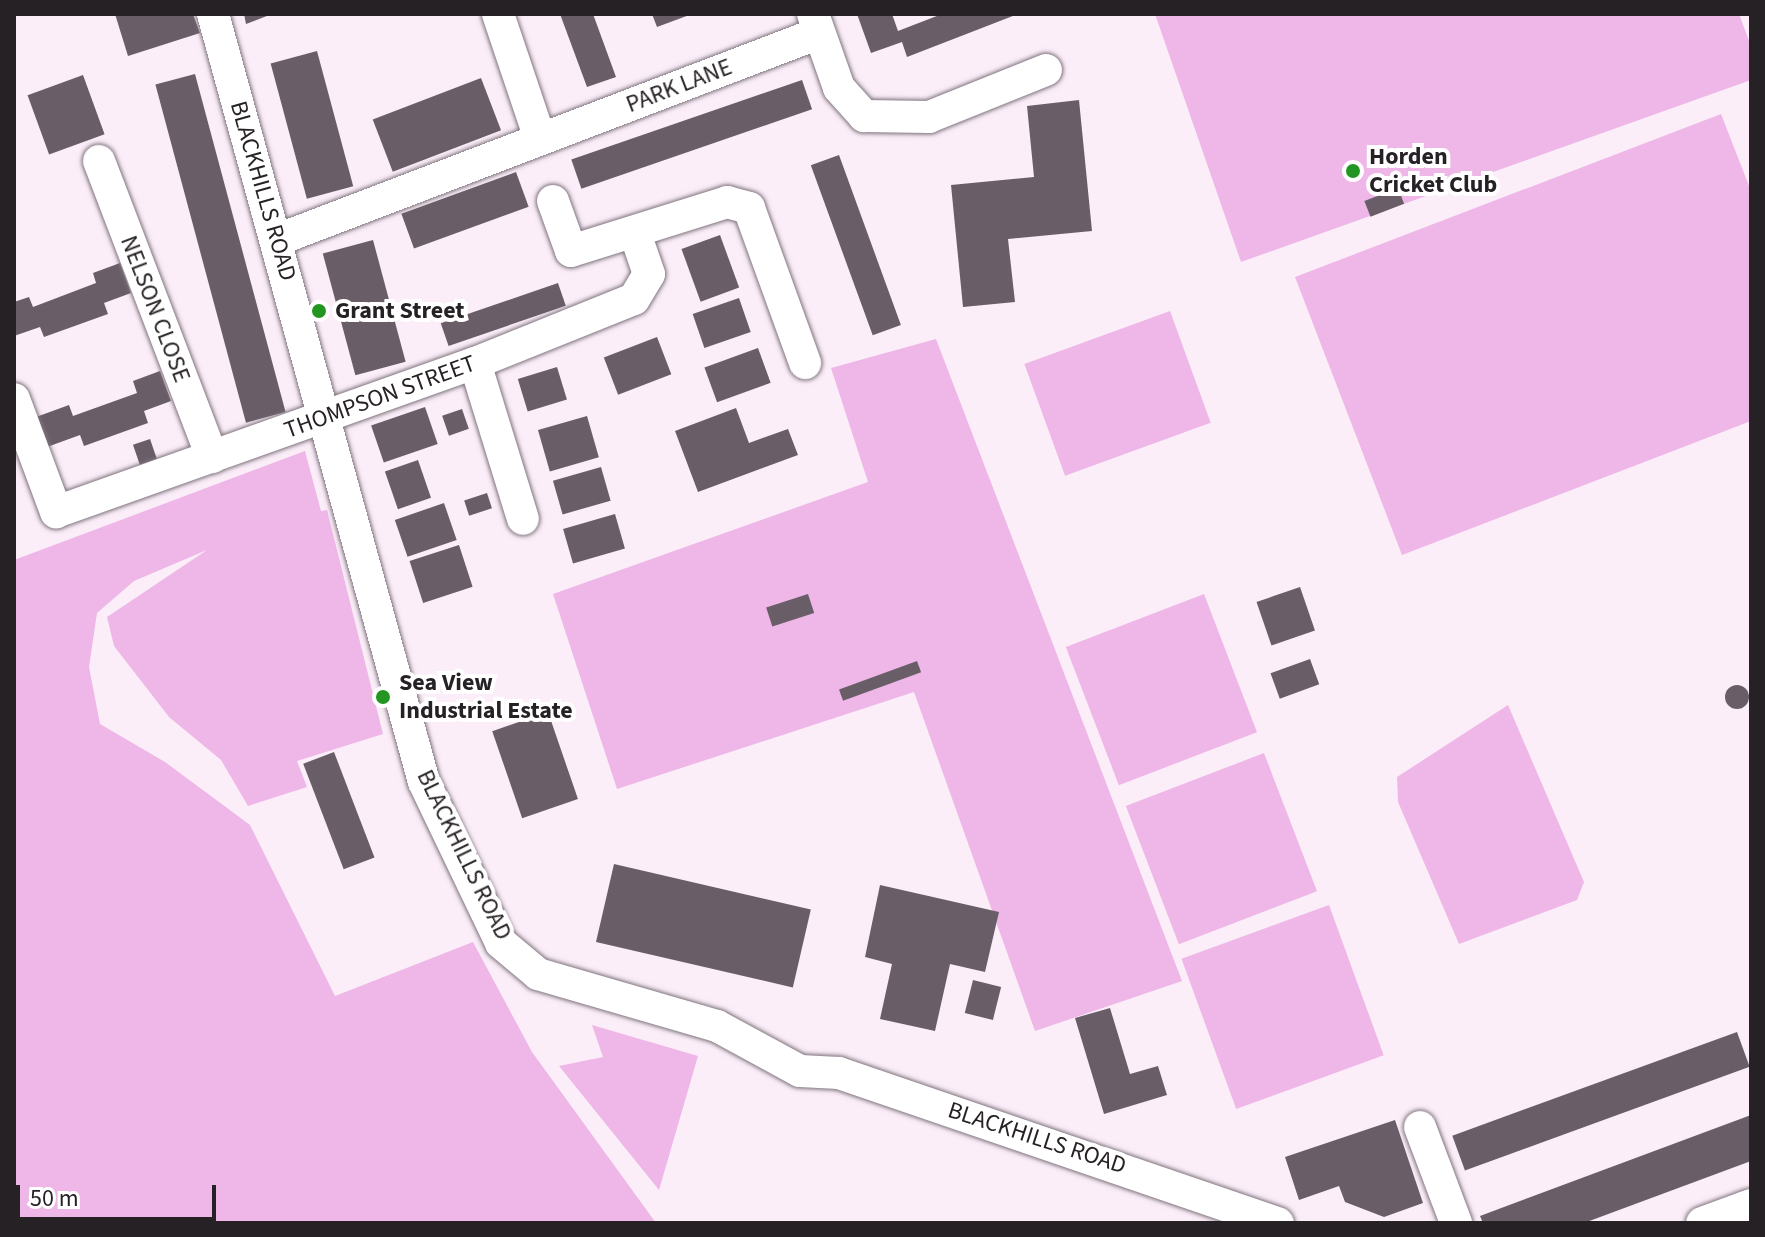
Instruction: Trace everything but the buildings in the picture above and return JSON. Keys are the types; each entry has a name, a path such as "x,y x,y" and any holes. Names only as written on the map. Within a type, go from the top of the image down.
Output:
{"street":[{"name":"BLACKHILLS ROAD","path":"213,14 327,417 424,782 501,943 538,974 717,1026 800,1071 839,1073 1278,1223"},
{"path":"277,240 540,139 498,14"},
{"name":"PARK LANE","path":"540,139 816,24 839,88 864,116 929,117 1046,70"},
{"name":"NELSON CLOSE","path":"99,161 212,457"},
{"path":"553,201 571,251 727,202 749,208 805,363"},
{"name":"THOMPSON STREET","path":"14,399 56,512 475,363 634,299 649,274 635,233"},
{"path":"475,363 523,519"},
{"path":"1420,1127 1456,1223"},
{"path":"1702,1223 1751,1205"}],"shaded area":[{"name":"Horden Cricket Club","path":"1155,14 1739,14 1751,46 1751,80 1241,262"},
{"path":"1721,114 1751,191 1751,421 1402,555 1295,277"},
{"path":"1170,311 1211,423 1065,476 1024,364"},
{"path":"936,339 1182,981 1035,1031 914,692 617,789 553,594 868,482 831,368"},
{"path":"305,451 321,511 327,510 383,734 297,761 307,787 248,806 221,760 169,717 114,646 107,617 207,550 134,581 97,613 89,667 100,724 165,762 250,825 335,996 473,942 532,1052 656,1223 14,1223 14,560"},
{"path":"1204,594 1257,732 1119,785 1066,647"},
{"path":"1508,705 1584,882 1577,900 1459,944 1398,802 1397,777"},
{"path":"1264,753 1317,891 1179,944 1126,806"},
{"path":"1329,905 1384,1055 1236,1109 1181,959"},
{"path":"592,1025 698,1056 659,1190 559,1066 603,1057"}],"place":[{"name":"Horden Cricket Club","path":"1353,171"},
{"name":"Grant Street","path":"319,311"},
{"name":"Sea View Industrial Estate","path":"383,697"}]}
